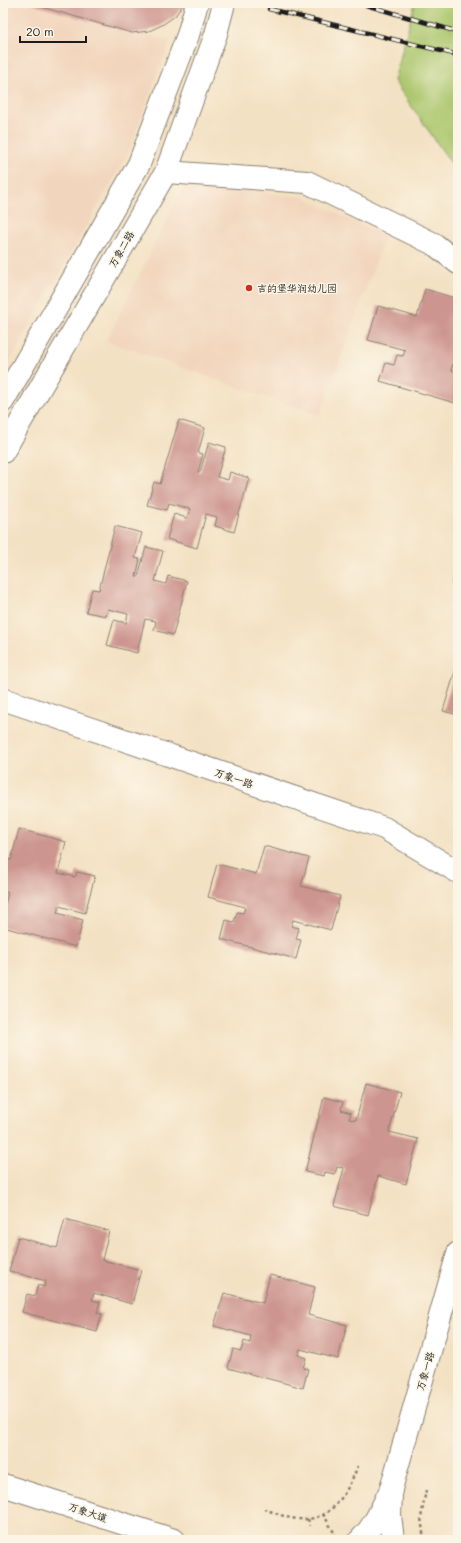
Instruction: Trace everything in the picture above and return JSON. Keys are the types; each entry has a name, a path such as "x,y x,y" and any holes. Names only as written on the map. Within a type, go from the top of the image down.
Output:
{"street":[{"path":"3,401 139,164 188,35 197,3"},
{"name":"万象二路","path":"3,452 166,172 216,34 224,3"},
{"path":"166,172 307,182 434,244 458,263"},
{"name":"万象一路","path":"8,700 384,828 458,872"},
{"name":"万象一路","path":"392,1490 458,1253"},
{"name":"万象大道","path":"3,1485 173,1539"},
{"path":"360,1540 367,1533 392,1490"},
{"path":"392,1490 390,1515 393,1540"}],"path":[{"path":"264,1509 291,1518 308,1519 323,1514 329,1511 342,1498 358,1466"},
{"path":"424,1540 421,1518 426,1490"},
{"path":"323,1514 339,1540"},
{"path":"308,1519 310,1526"}],"shaded area":[{"path":"3,3 38,3 170,41 127,155 3,373"},
{"name":"吉的堡华润幼儿园","path":"186,182 303,197 385,236 320,416 106,341"}],"green space":[{"path":"415,3 458,3 458,173 394,81"}],"building":[{"path":"28,3 184,3 175,16 162,25 149,31 132,33"},
{"path":"425,289 458,299 458,366 453,364 451,370 458,373 456,383 458,384 458,392 455,403 380,381 386,363 394,365 397,355 403,356 405,350 368,340 378,306 417,317"},
{"path":"179,420 205,428 198,453 203,454 198,472 200,472 209,442 226,447 217,477 228,480 230,472 249,478 234,532 215,526 217,517 206,514 197,548 167,539 174,514 187,518 190,509 169,503 167,510 147,505 154,482 160,484"},
{"path":"115,526 142,533 135,558 140,559 136,577 138,577 146,547 163,551 155,581 166,584 168,576 187,581 173,635 154,630 156,621 145,619 137,653 107,645 114,620 126,623 128,614 108,609 106,616 86,612 92,589 99,590"},
{"path":"458,564 458,584 452,583"},
{"path":"458,662 458,715 443,711"},
{"path":"19,829 66,842 58,873 75,877 77,872 95,876 85,913 59,906 57,913 83,920 76,947 3,927 3,911 8,893 3,891 3,858 11,860"},
{"path":"264,846 309,858 301,886 340,896 331,930 293,920 291,926 299,928 296,939 301,940 296,959 221,939 226,920 234,922 237,912 243,913 245,907 208,897 217,864 256,874"},
{"path":"366,1083 400,1092 389,1132 418,1139 406,1184 378,1176 368,1215 334,1206 344,1168 337,1167 335,1174 325,1172 324,1176 305,1172 324,1097 343,1102 341,1110 351,1113 349,1119 356,1120"},
{"path":"65,1219 109,1231 102,1260 141,1270 132,1304 94,1293 92,1300 100,1302 97,1313 102,1314 97,1332 22,1312 27,1294 35,1296 38,1285 44,1287 46,1281 9,1271 18,1237 57,1248"},
{"path":"270,1275 315,1287 308,1315 347,1325 338,1359 300,1349 298,1355 306,1358 303,1368 308,1369 303,1388 228,1368 233,1349 241,1351 244,1341 250,1343 251,1336 214,1326 224,1293 263,1303"}],"railway":[{"path":"359,3 458,32"},
{"path":"269,9 458,55"}],"place":[{"name":"吉的堡华润幼儿园","path":"249,288"}]}
